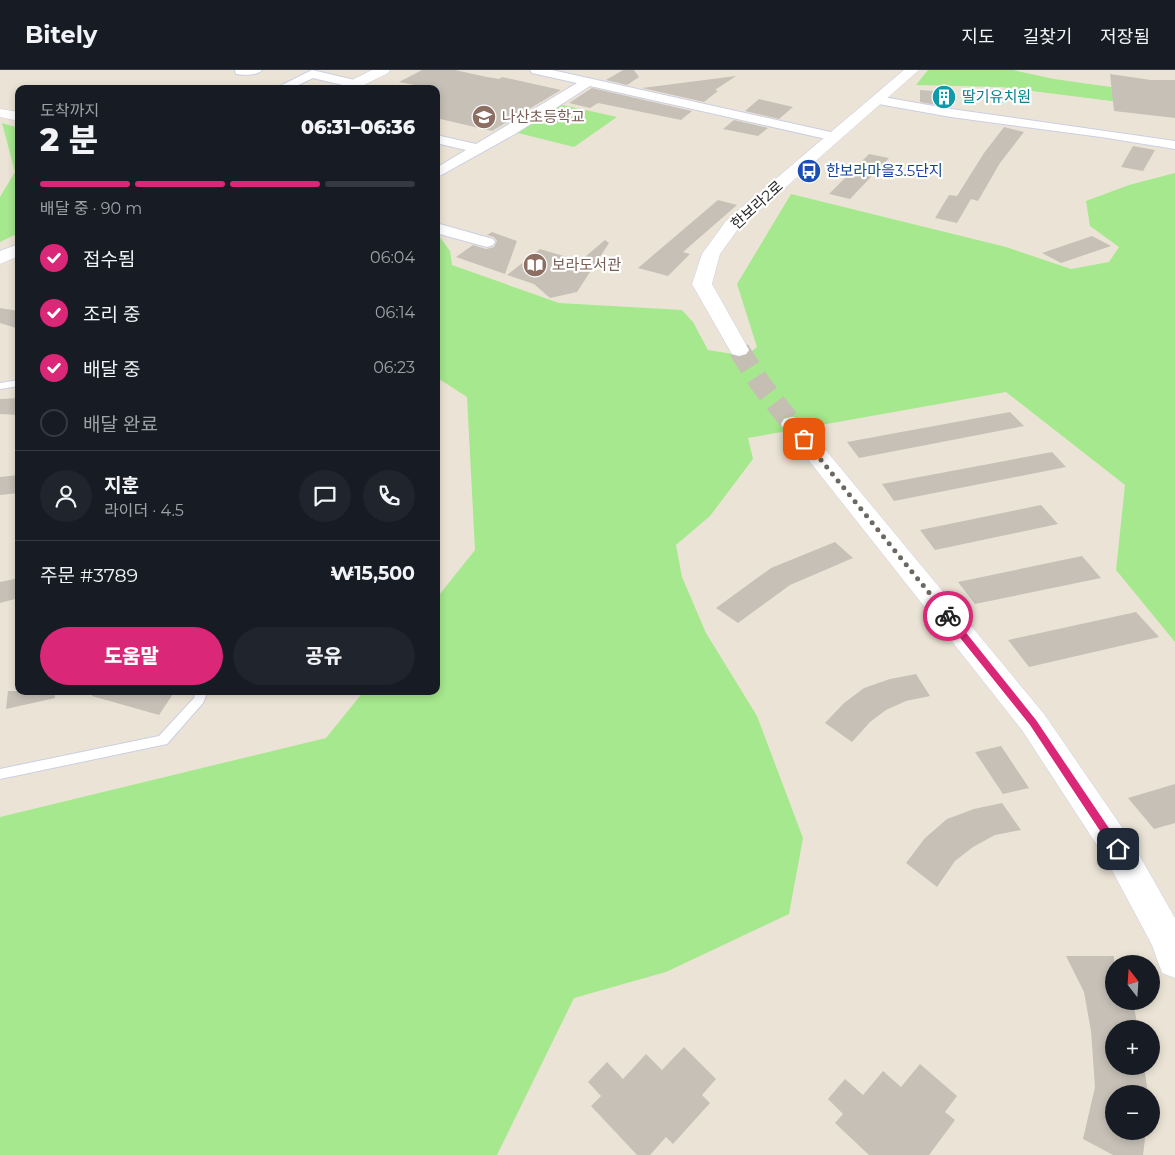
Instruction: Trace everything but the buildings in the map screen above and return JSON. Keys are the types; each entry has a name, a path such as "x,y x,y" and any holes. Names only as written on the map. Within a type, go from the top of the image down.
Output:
{"street":[{"path":"240,71 256,70"},
{"path":"291,70 312,74 347,85"},
{"path":"352,85 384,70"},
{"path":"536,70 835,137"},
{"name":"한보라2로","path":"739,350 702,284 711,254 732,225 912,70"},
{"path":"289,85 312,74"},
{"path":"440,172 510,131 587,82"},
{"path":"877,100 927,110 1118,134 1175,145"},
{"path":"0,113 15,116"},
{"path":"440,140 478,149"},
{"path":"440,229 487,242"},
{"path":"0,258 15,251"},
{"path":"792,424 1033,722 1118,849 1168,940 1175,961"}],"lane":[{"path":"0,386 15,384"},
{"path":"0,774 163,740 199,700 201,695"}],"green space":[{"path":"928,70 1013,70 1054,79 1175,96 1175,109 1001,87 916,85"},
{"path":"554,103 617,117 574,147 510,131"},
{"path":"2,123 15,127 15,172"},
{"path":"15,172 15,235 0,242 0,197"},
{"path":"1175,173 1175,642 1116,570 1125,485 1006,392 748,438 753,459 710,516 676,545 682,577 706,633 757,716 803,838 789,914 666,972 574,998 497,1155 0,1155 0,817 326,738 361,695 440,695 440,594 475,550 467,397 440,380 440,237 450,251 452,265 559,303 682,310 693,322 708,350 746,356 757,347 737,284 791,194 1006,247 1071,269 1109,262 1119,247 1090,226 1086,201 1129,185"}],"tunnel":[{"path":"739,350 760,383 792,424"}],"way so far":[{"path":"804,439 948,616"}],"place":[{"name":"딸기유치원","path":"944,97"},
{"name":"나산초등학교","path":"484,117"},
{"name":"한보라마을3.5단지","path":"809,171"},
{"name":"보라도서관","path":"535,265"}],"route":[{"path":"948,616 1033,722 1118,849"}]}
